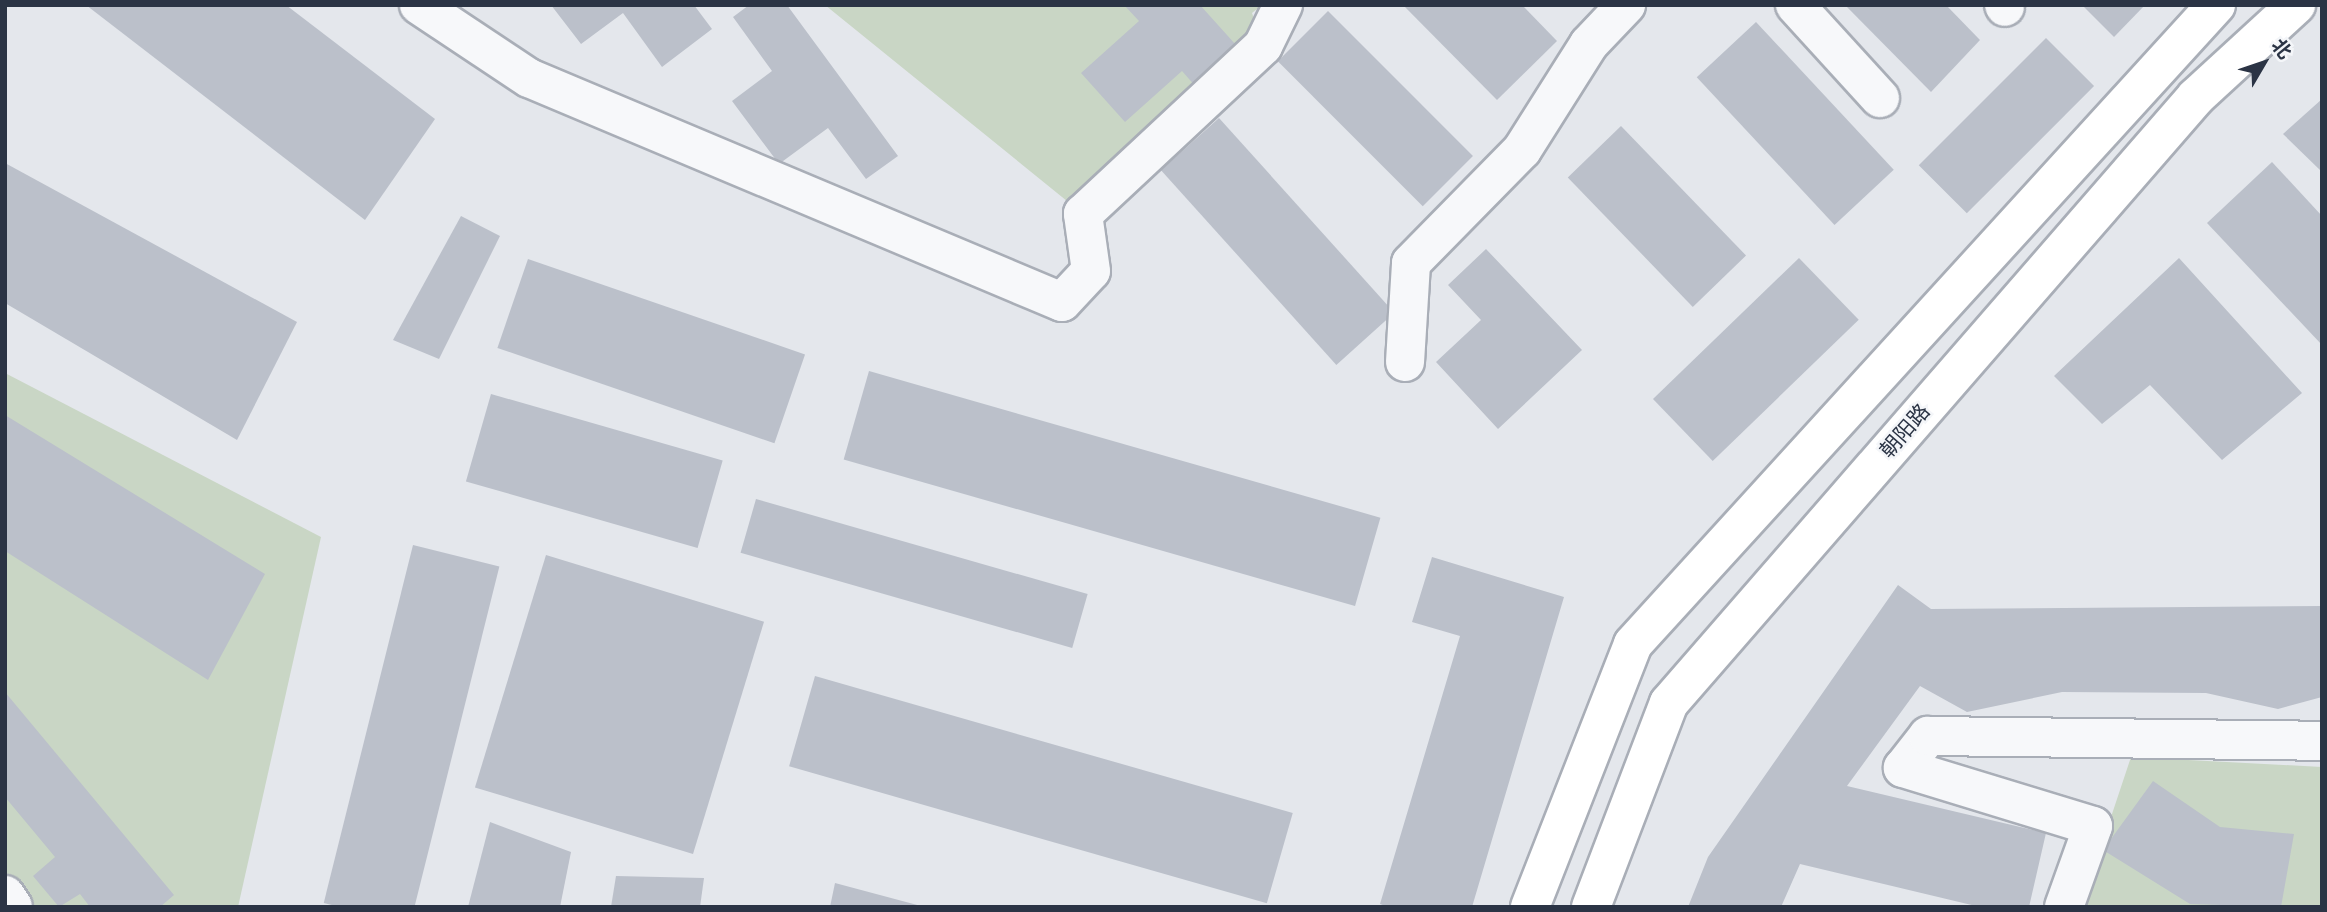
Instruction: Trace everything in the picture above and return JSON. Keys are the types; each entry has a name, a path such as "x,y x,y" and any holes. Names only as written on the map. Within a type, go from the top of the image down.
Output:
{"main road":[{"path":"1530,907 1633,644 2216,5"},
{"path":"2288,13 2322,8"},
{"name":"朝阳路","path":"1591,907 1669,703 2196,97 2288,13"}],"lane":[{"path":"419,5 529,78 1062,302 1091,271 1083,214 1263,46 1283,5"},
{"path":"1405,362 1411,263 1521,150 1589,44 1626,5"},
{"path":"1795,5 1880,99"},
{"path":"2064,907 2093,826 1903,768 1928,736 2322,741"},
{"path":"5,895 13,907"}],"green space":[{"path":"825,5 1262,5 1252,13 1263,46 1083,214"},
{"path":"5,373 321,537 238,907 5,907"},
{"path":"2131,757 2322,767 2322,907 2081,907"}],"building":[{"path":"86,5 286,5 435,119 365,220"},
{"path":"551,5 694,5 712,29 662,67 623,13 581,44"},
{"path":"749,5 787,5 898,156 866,179 828,128 779,164 732,101 772,71 733,17"},
{"path":"1124,5 1200,5 1254,65 1211,104 1182,71 1125,122 1081,73 1139,21"},
{"path":"1403,5 1522,5 1557,41 1497,100"},
{"path":"1845,5 1946,5 1980,40 1931,92"},
{"path":"2082,5 2145,5 2114,37"},
{"path":"1328,11 1473,156 1423,206 1278,61"},
{"path":"1756,22 1894,170 1835,225 1697,77"},
{"path":"2046,38 2094,86 1967,213 1919,165"},
{"path":"2322,99 2322,172 2283,134"},
{"path":"1219,118 1394,313 1336,365 1161,170"},
{"path":"1621,126 1746,255 1693,307 1568,177"},
{"path":"2272,162 2322,216 2322,345 2207,223"},
{"path":"5,163 297,322 237,440 5,303"},
{"path":"461,216 500,236 439,359 393,340"},
{"path":"1486,249 1582,350 1498,429 1436,362 1481,320 1448,285"},
{"path":"1799,258 1859,320 1713,461 1653,399"},
{"path":"2179,258 2302,393 2222,460 2150,385 2102,424 2054,376"},
{"path":"528,259 805,354 774,443 497,348"},
{"path":"869,371 1380,518 1355,606 844,459"},
{"path":"491,394 723,460 698,548 466,481"},
{"path":"5,415 265,574 208,680 5,551"},
{"path":"756,499 1088,594 1072,648 741,553"},
{"path":"413,545 499,567 414,907 340,907 324,903"},
{"path":"546,555 764,622 693,854 475,787"},
{"path":"1432,557 1564,597 1472,907 1388,907 1380,904 1460,636 1412,622"},
{"path":"1898,585 1931,609 2322,606 2322,697 2278,709 2206,693 2062,692 1967,712 1920,686 1847,786 2046,833 2029,907 1980,907 1800,864 1781,907 1688,907 1708,857"},
{"path":"815,676 1293,813 1267,903 789,766"},
{"path":"5,692 174,895 160,907 90,907 80,894 59,907 33,876 55,857 5,797"},
{"path":"2153,781 2220,827 2294,834 2281,907 2190,904 2103,850"},
{"path":"490,822 571,852 560,907 468,907"},
{"path":"616,876 704,878 700,907 611,907"},
{"path":"835,883 921,906 921,907 830,907"}]}
